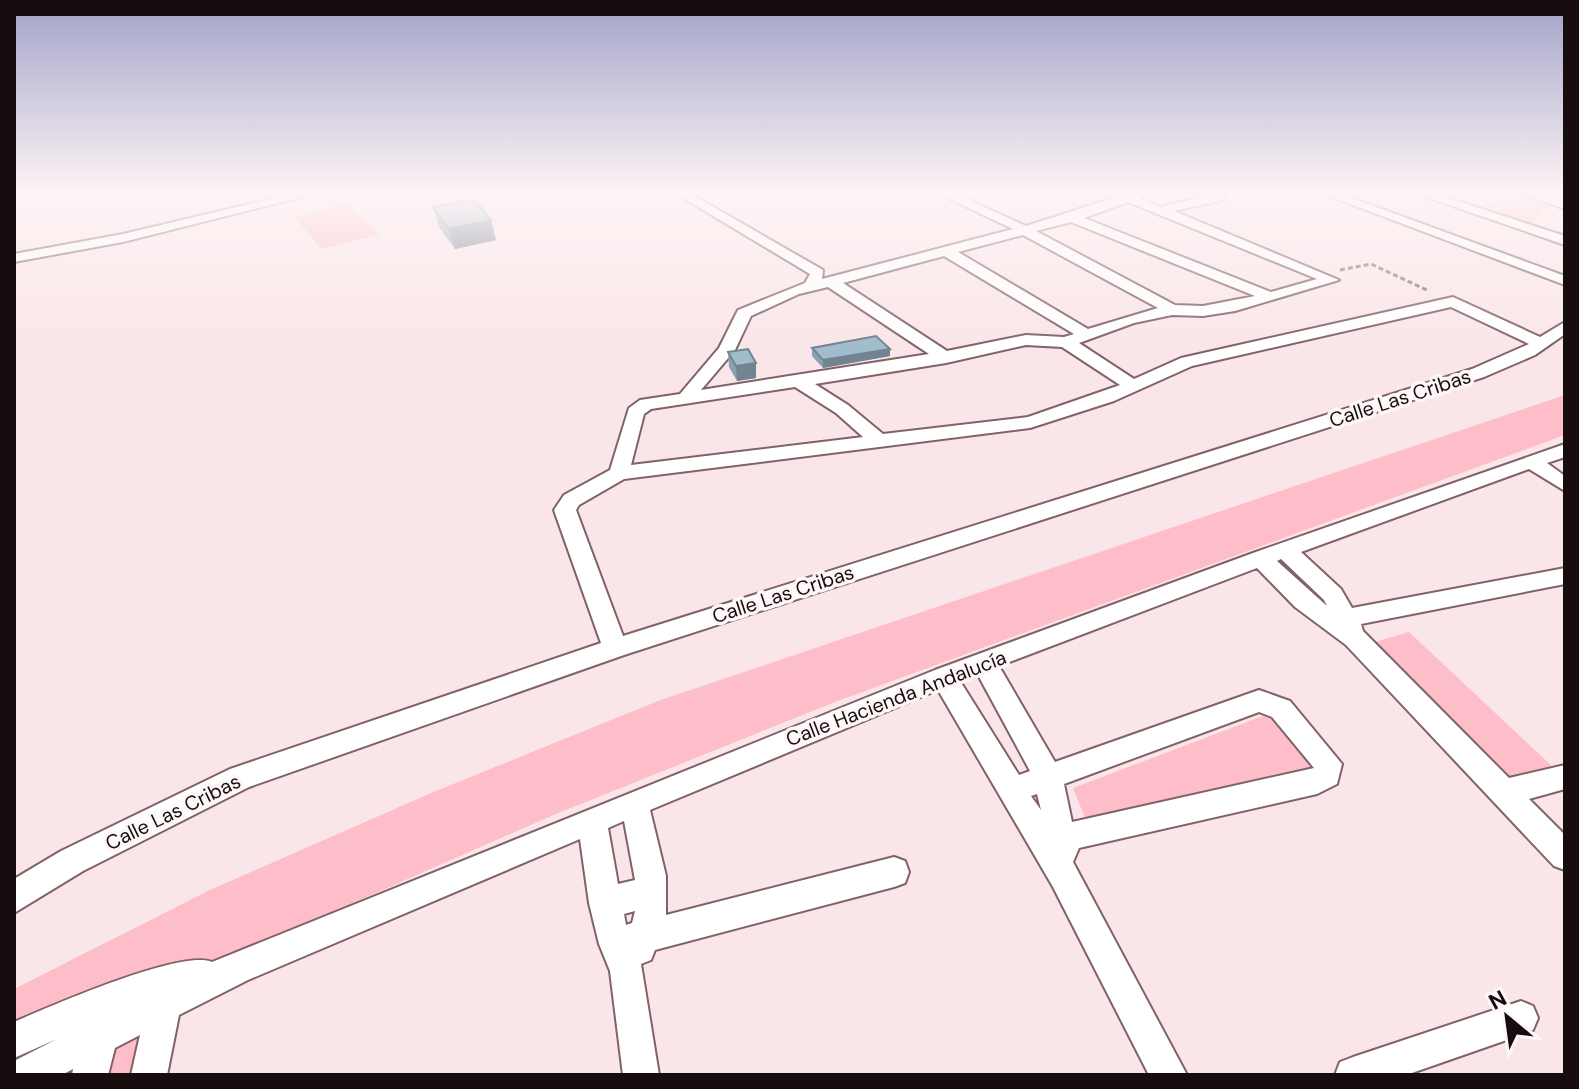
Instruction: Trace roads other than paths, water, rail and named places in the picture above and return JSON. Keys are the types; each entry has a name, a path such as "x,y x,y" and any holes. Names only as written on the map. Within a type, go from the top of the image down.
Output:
{"street":[{"path":"14,258 91,244"},
{"path":"768,244 818,273 811,287"},
{"path":"688,395 727,350 744,313 773,298 977,244"},
{"path":"1048,244 1172,310"},
{"path":"1144,244 1270,297"},
{"path":"619,473 639,408 655,401 946,358 1026,340 1066,342 1130,319 1172,310 1203,311 1332,280 1245,244"},
{"path":"1464,244 1565,281"},
{"path":"947,252 1086,334"},
{"path":"833,283 946,358"},
{"path":"615,648 565,510 571,500 619,473 1030,422 1134,387 1187,362 1453,302 1542,344"},
{"name":"Calle Las Cribas","path":"14,897 85,854 240,778 615,648 1478,373 1542,344 1565,327"},
{"path":"1066,342 1134,387"},
{"path":"799,382 842,409 879,441"},
{"path":"1553,458 1565,485"},
{"name":"Calle Hacienda Andalucía","path":"166,993 236,968 944,677 1273,554 1553,458"},
{"path":"1273,554 1333,595 1344,625"},
{"path":"1273,554 1303,601 1344,625 1565,856"},
{"path":"1344,625 1565,576"},
{"path":"1303,601 1333,595"},
{"path":"985,664 1048,777 1054,840 1064,876 1169,1075"},
{"path":"944,677 1012,790 1054,840"},
{"path":"1012,790 1259,701 1281,709 1328,764 1327,775 1317,781 1054,840"},
{"path":"1502,793 1565,777"},
{"path":"629,950 651,892 650,861 634,803"},
{"path":"592,820 605,903 629,950 641,1075"},
{"path":"629,950 894,872"},
{"path":"605,903 651,892"},
{"path":"14,1040 111,1001 166,993"},
{"path":"24,1075 100,1035 166,993"},
{"path":"149,1075 166,993"},
{"path":"90,1075 111,1001"},
{"path":"1353,1075 1521,1018"}]}
